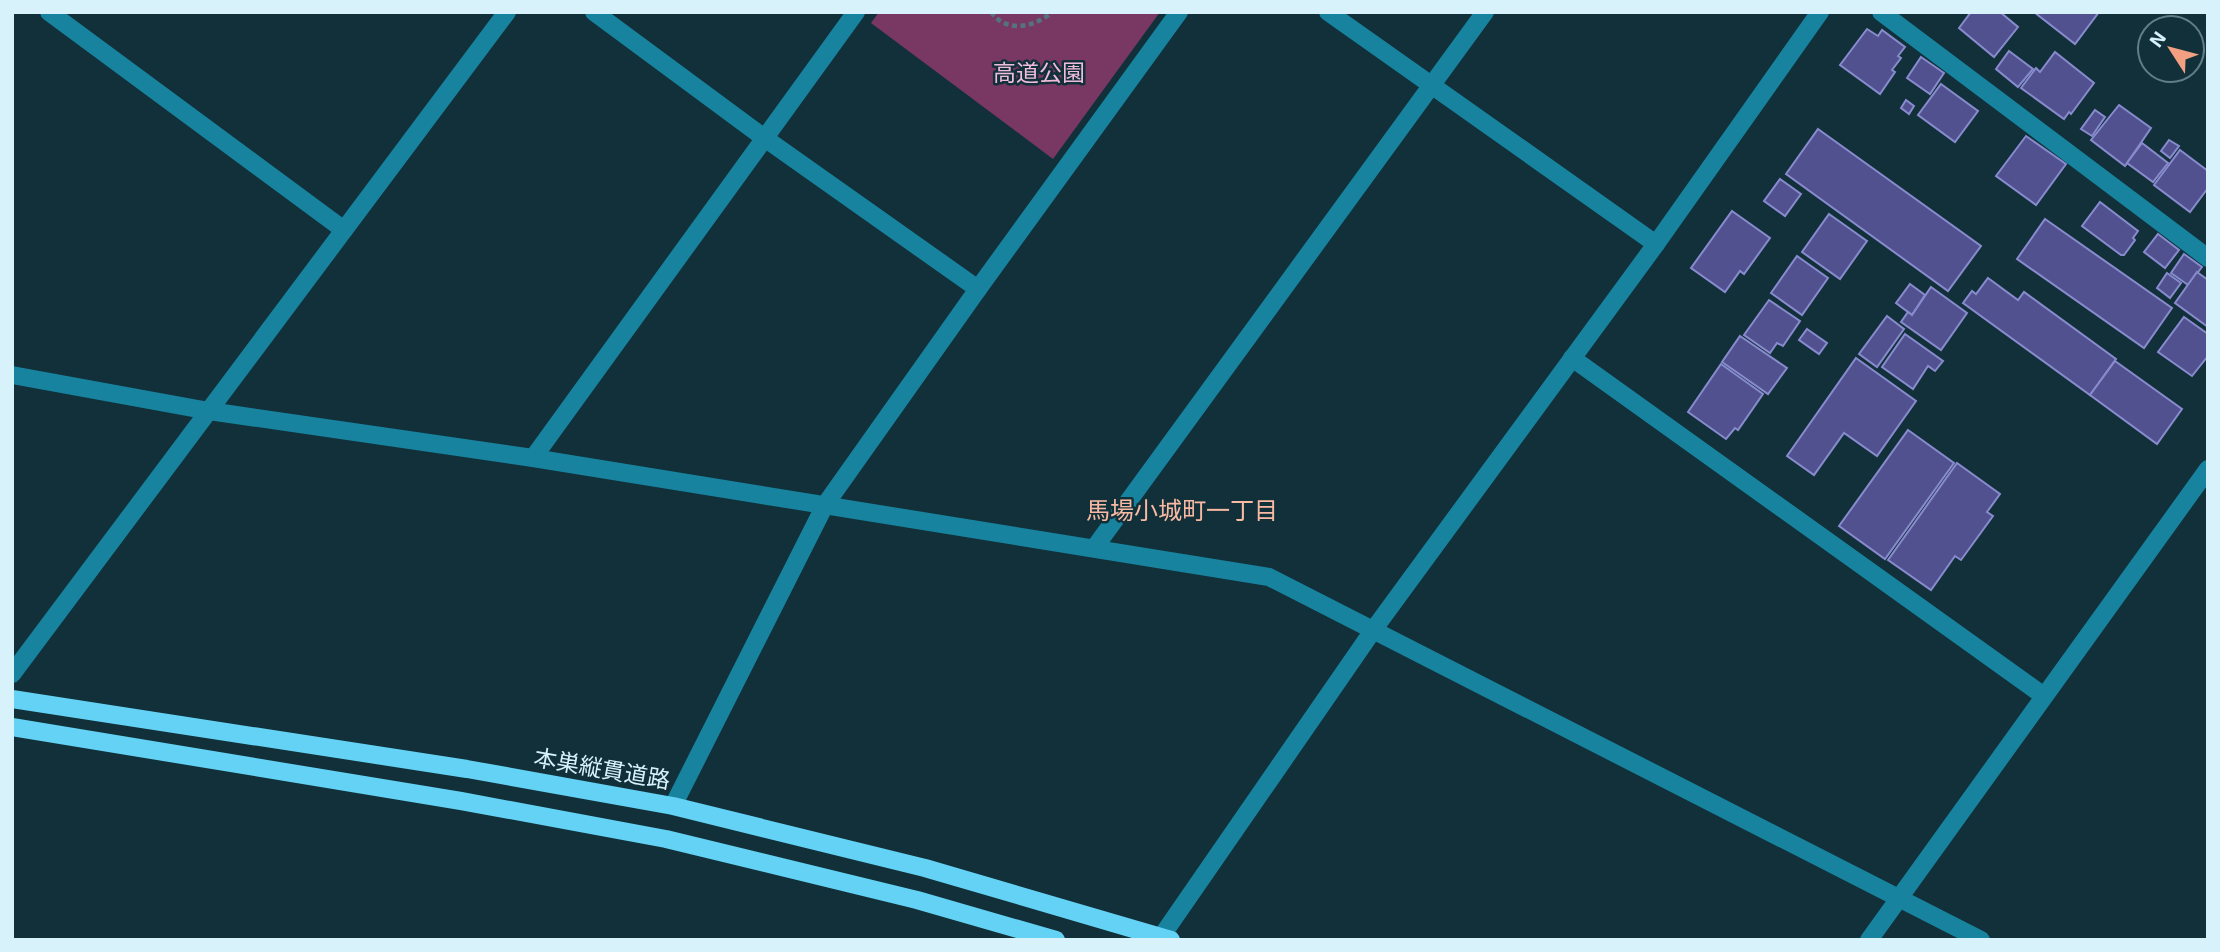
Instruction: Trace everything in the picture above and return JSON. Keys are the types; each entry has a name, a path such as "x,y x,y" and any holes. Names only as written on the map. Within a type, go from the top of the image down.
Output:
{"main road":[{"name":"本巣縦貫道路","path":"12,699 467,769 673,806 925,867 1163,939"},
{"path":"12,727 461,801 666,839 917,900 1056,940"}],"street":[{"path":"50,12 344,230"},
{"path":"12,674 507,12"},
{"path":"594,12 763,137 978,289"},
{"path":"533,458 856,12"},
{"path":"673,806 825,505 1179,12"},
{"path":"1328,12 1656,244"},
{"path":"1095,547 1485,12"},
{"path":"1163,939 1374,629 1656,244 1820,12"},
{"path":"1881,12 2208,258"},
{"path":"1572,358 2044,696"},
{"path":"12,375 209,411 533,458 1269,577 1981,940"},
{"path":"1869,940 2208,469"}],"path":[{"path":"991,12 1003,24 1017,27 1036,22 1052,12"}],"green space":[{"name":"高道公園","path":"879,12 1160,12 1053,159 871,23"}],"building":[{"path":"1971,12 2000,12 2018,27 1994,57 1959,28"},
{"path":"2034,12 2099,12 2075,44"},
{"path":"1867,29 1878,36 1882,30 1905,47 1892,70 1895,72 1880,94 1840,65"},
{"path":"2009,51 2033,69 2018,87 1996,69"},
{"path":"2055,52 2094,83 2071,114 2069,112 2064,119 2021,88 2036,68 2040,72"},
{"path":"1921,57 1944,73 1930,94 1907,78"},
{"path":"1941,84 1978,111 1955,142 1918,115"},
{"path":"1906,100 1914,106 1909,114 1901,108"},
{"path":"2119,105 2151,128 2125,166 2091,140"},
{"path":"2095,110 2105,117 2092,136 2081,129"},
{"path":"1818,129 1981,246 1948,291 1786,174"},
{"path":"2026,136 2066,164 2036,205 1996,176"},
{"path":"2169,140 2179,146 2170,158 2161,151"},
{"path":"2142,143 2168,163 2153,182 2127,163"},
{"path":"2180,150 2208,171 2208,188 2190,212 2154,185"},
{"path":"1780,179 1801,194 1785,216 1764,201"},
{"path":"2100,202 2138,231 2124,255 2082,226"},
{"path":"1732,211 1770,238 1744,274 1740,271 1725,292 1691,268"},
{"path":"1829,214 1867,241 1840,279 1802,252"},
{"path":"2045,219 2172,308 2144,348 2017,259"},
{"path":"2158,234 2179,250 2165,268 2144,252"},
{"path":"2184,254 2202,267 2188,285 2171,273"},
{"path":"1797,256 1828,278 1802,315 1771,293"},
{"path":"2197,272 2208,280 2208,327 2175,303"},
{"path":"2167,273 2181,283 2170,298 2157,288"},
{"path":"1988,278 2018,300 2024,292 2116,359 2090,395 1963,303 1972,291 1976,294"},
{"path":"1910,284 1925,295 1912,315 1896,303"},
{"path":"1931,287 1967,313 1941,350 1901,322 1908,312 1912,315"},
{"path":"1769,300 1800,321 1783,346 1777,343 1770,353 1744,335"},
{"path":"1887,316 1904,329 1877,367 1859,354"},
{"path":"2184,317 2208,334 2208,356 2192,376 2158,352"},
{"path":"1807,329 1827,343 1819,354 1799,340"},
{"path":"1905,334 1943,361 1935,371 1928,366 1913,389 1882,367"},
{"path":"1740,336 1787,368 1768,394 1722,362"},
{"path":"1856,358 1916,401 1877,456 1844,433 1814,475 1787,456"},
{"path":"2115,361 2182,409 2157,444 2090,395"},
{"path":"1721,364 1763,394 1738,430 1735,428 1726,439 1688,412"},
{"path":"1908,430 1954,463 1885,559 1839,526"},
{"path":"1957,463 2000,494 1987,512 1993,516 1961,560 1955,556 1931,590 1888,560"}],"district":[{"name":"馬場小城町一丁目","path":"1182,511"}]}
